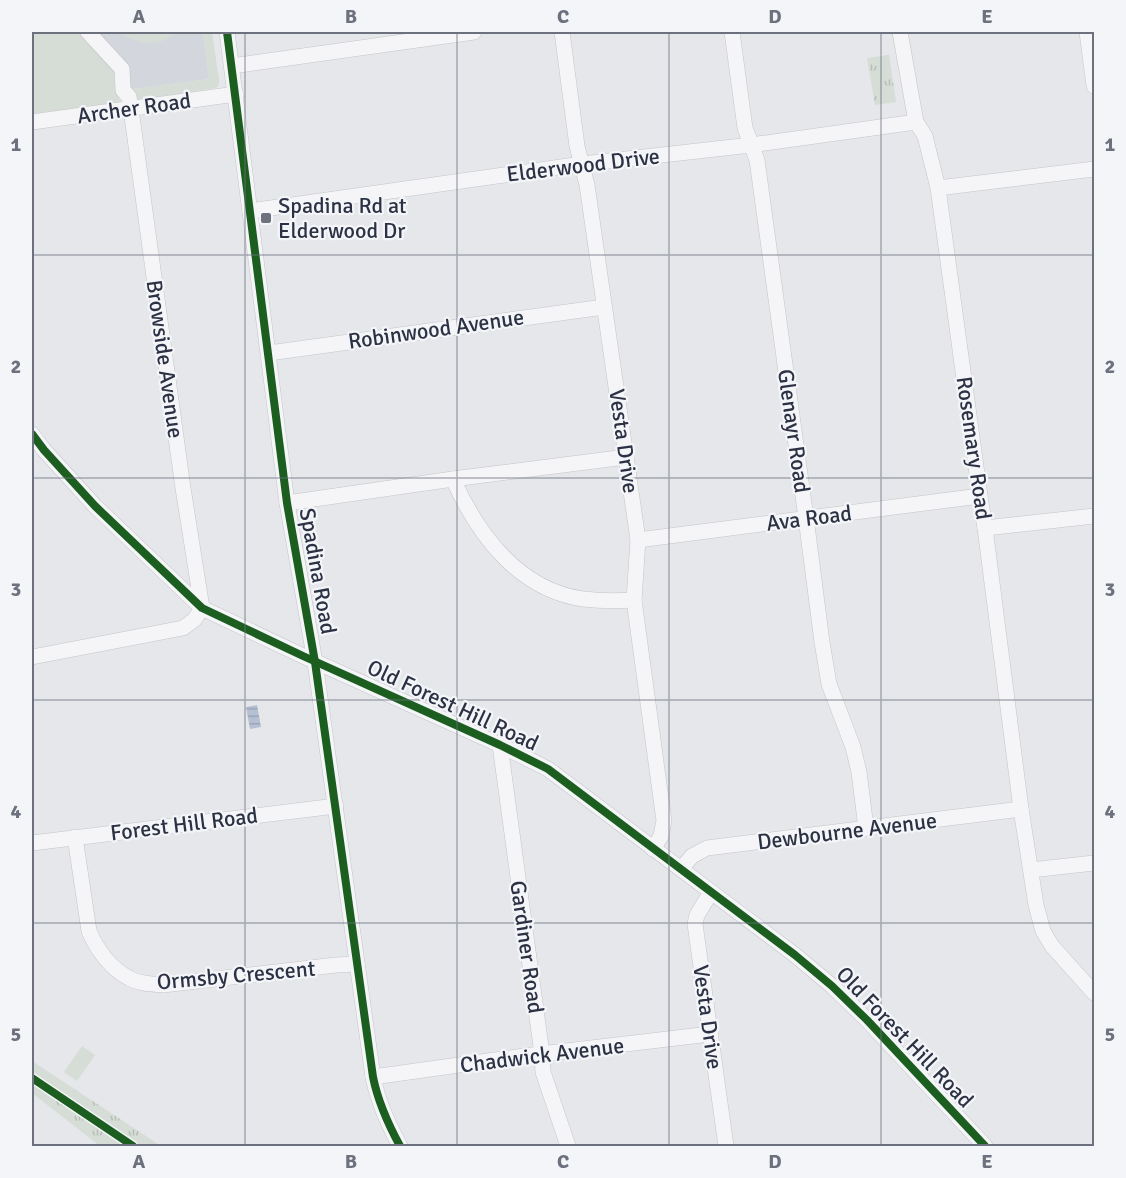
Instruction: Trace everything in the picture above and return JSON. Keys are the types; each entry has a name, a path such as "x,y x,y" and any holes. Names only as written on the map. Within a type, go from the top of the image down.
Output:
{"street":[{"name":"Browside Avenue","path":"88,32 122,69 123,90 129,97 183,488 202,608"},
{"name":"Spadina Road","path":"227,32 287,503 315,662 373,1077 383,1110 400,1146"},
{"path":"232,66 474,32"},
{"name":"Vesta Drive","path":"562,32 578,146 587,185 638,540 634,600 664,821 661,836 653,849"},
{"name":"Glenayr Road","path":"732,32 745,128 757,160 829,684 853,747 859,772 866,828"},
{"name":"Rosemary Road","path":"900,32 916,122 925,135 938,188 986,528 1021,809 1036,905 1043,931 1052,946 1095,993"},
{"path":"1087,32 1095,86"},
{"name":"Archer Road","path":"32,122 236,94"},
{"name":"Elderwood Drive","path":"250,211 582,164 751,145 916,122"},
{"path":"938,188 1095,169"},
{"name":"Robinwood Avenue","path":"269,353 604,307"},
{"name":"Old Forest Hill Road","path":"32,434 95,506 202,608 315,662 500,745 548,770 681,869 795,955 832,986 985,1146"},
{"path":"287,503 626,457"},
{"path":"453,479 464,504 485,535 504,559 526,578 562,594 582,599 634,600"},
{"name":"Ava Road","path":"638,540 980,496"},
{"path":"986,528 1095,516"},
{"path":"32,657 183,628 194,620 202,608"},
{"name":"Gardiner Road","path":"500,745 543,1072 568,1146"},
{"name":"Forest Hill Road","path":"32,843 336,806"},
{"name":"Dewbourne Avenue","path":"681,869 692,856 707,848 1021,809"},
{"name":"Ormsby Crescent","path":"75,837 89,931 98,949 109,962 131,979 163,986 357,964"},
{"path":"1031,870 1095,863"},
{"name":"Vesta Drive","path":"711,892 697,915 695,924 726,1146"},
{"name":"Chadwick Avenue","path":"373,1077 710,1034"}],"shaded area":[{"path":"32,32 203,32 209,79 126,90"}],"green space":[{"path":"32,32 83,32 98,56 113,72 118,72 120,102 32,114"},
{"path":"120,32 176,32 163,41 148,43 134,40"},
{"path":"203,32 212,32 219,85 216,88 136,100 133,89 209,79"},
{"path":"889,55 896,102 875,105 867,58"},
{"path":"82,1046 95,1055 77,1081 64,1072"},
{"path":"32,1061 161,1146 100,1146 32,1093"}],"water":[{"path":"257,705 261,727 250,729 246,707"}],"cycle path":[{"path":"227,32 287,503 315,662 373,1077 384,1113 400,1146"},
{"path":"32,434 95,506 202,608 548,769 795,955 832,986 985,1146"},
{"path":"32,1078 133,1146"}],"place":[{"name":"Spadina Rd at Elderwood Dr","path":"266,218"}]}
